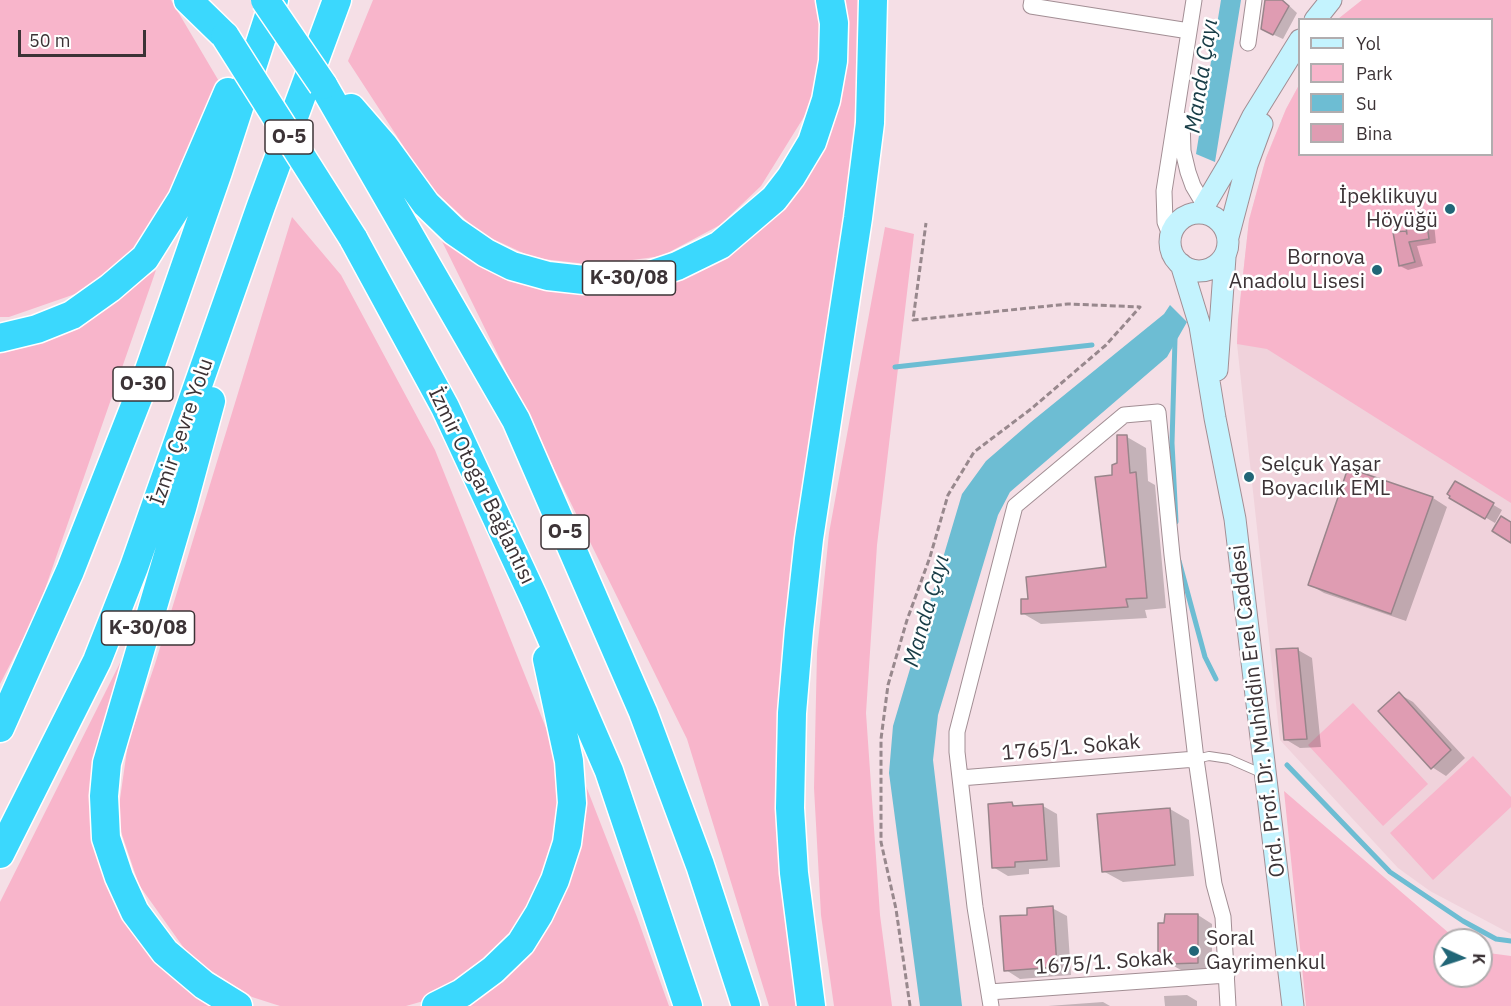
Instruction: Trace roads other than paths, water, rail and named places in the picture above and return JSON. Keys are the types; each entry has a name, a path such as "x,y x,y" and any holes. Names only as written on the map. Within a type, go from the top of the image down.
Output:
{"highway":[{"path":"188,0 225,36"},
{"name":"İzmir Otogar Bağlantısı","path":"202,0 353,238 445,408 534,598 609,771 688,1006"},
{"name":"O-5","path":"265,0 323,85 516,420 643,712 700,865 746,1006"},
{"name":"O-30","path":"0,728 70,571 149,370 218,172 274,0"},
{"name":"İzmir Çevre Yolu","path":"0,854 97,661 134,567 261,206 337,0"},
{"path":"295,114 350,0"},
{"name":"K-30/08","path":"323,85 346,102 361,119 384,146 426,204 454,231 486,253 512,266 548,276 584,280 616,280 650,275 677,266 720,245 774,199 792,177 812,142 826,100 833,61 834,23 830,0"},
{"path":"811,1006 790,808 792,714 809,539 858,218 870,123 873,0"},
{"path":"870,123 883,70 891,0"},
{"path":"0,338 37,329 72,315 110,288 145,258 182,199 246,53 264,32"},
{"name":"K-30/08","path":"238,1006 204,984 165,952 135,912 118,877 106,838 104,796 107,763 182,508 261,206"},
{"path":"436,1006 462,993 493,970 521,943 539,914 555,880 567,843 572,803 569,761 534,598"}],"main road":[{"path":"1317,18 1331,0"},
{"name":"Ord. Prof. Dr. Muhiddin Erel Caddesi","path":"1204,210 1253,116 1298,42"},
{"name":"Ord. Prof. Dr. Muhiddin Erel Caddesi","path":"1215,418 1218,330 1227,247 1247,165 1272,102 1285,61"},
{"path":"1204,210 1225,227 1227,247 1218,265 1209,270 1190,270 1174,256 1171,237 1174,227 1181,220 1190,214 1204,210"},
{"name":"Ord. Prof. Dr. Muhiddin Erel Caddesi","path":"1181,264 1200,326 1235,519 1293,1006"}],"street":[{"path":"1171,237 1165,222 1164,198 1194,0"},
{"path":"1248,43 1254,0"},
{"path":"1032,3 1189,31"},
{"path":"1181,87 1184,152 1193,186 1204,210"},
{"path":"990,999 975,907 957,752 957,732 1015,506 1124,415 1158,412 1172,555 1197,759 1214,884 1223,917 1228,1006"},
{"name":"1765/1. Sokak","path":"960,778 1197,759"},
{"name":"1675/1. Sokak","path":"990,999 1227,975"}],"lane":[{"path":"1197,759 1209,756 1228,759 1265,775"}],"water":[{"path":"1221,0 1241,0 1215,162 1196,154"},
{"path":"1170,305 1187,322 1167,357 1010,492 998,515 938,715 933,760 962,1006 920,1006 889,773 893,726 962,494 986,461 1164,314"}],"waterway":[{"path":"1175,339 1172,443 1176,522"},
{"path":"895,367 1092,345"},
{"path":"1179,561 1205,657 1216,679"},
{"path":"1287,765 1390,872 1463,921 1496,939 1511,941"}],"place":[{"name":"İpeklikuyu Höyüğü","path":"1450,209"},
{"name":"Bornova Anadolu Lisesi","path":"1377,270"},
{"name":"Selçuk Yaşar Boyacılık EML","path":"1249,477"},
{"name":"Soral Gayrimenkul","path":"1194,951"}],"water label":[{"name":"Manda Çayı","path":"1202,76"},
{"name":"Manda Çayı","path":"927,611"}]}
